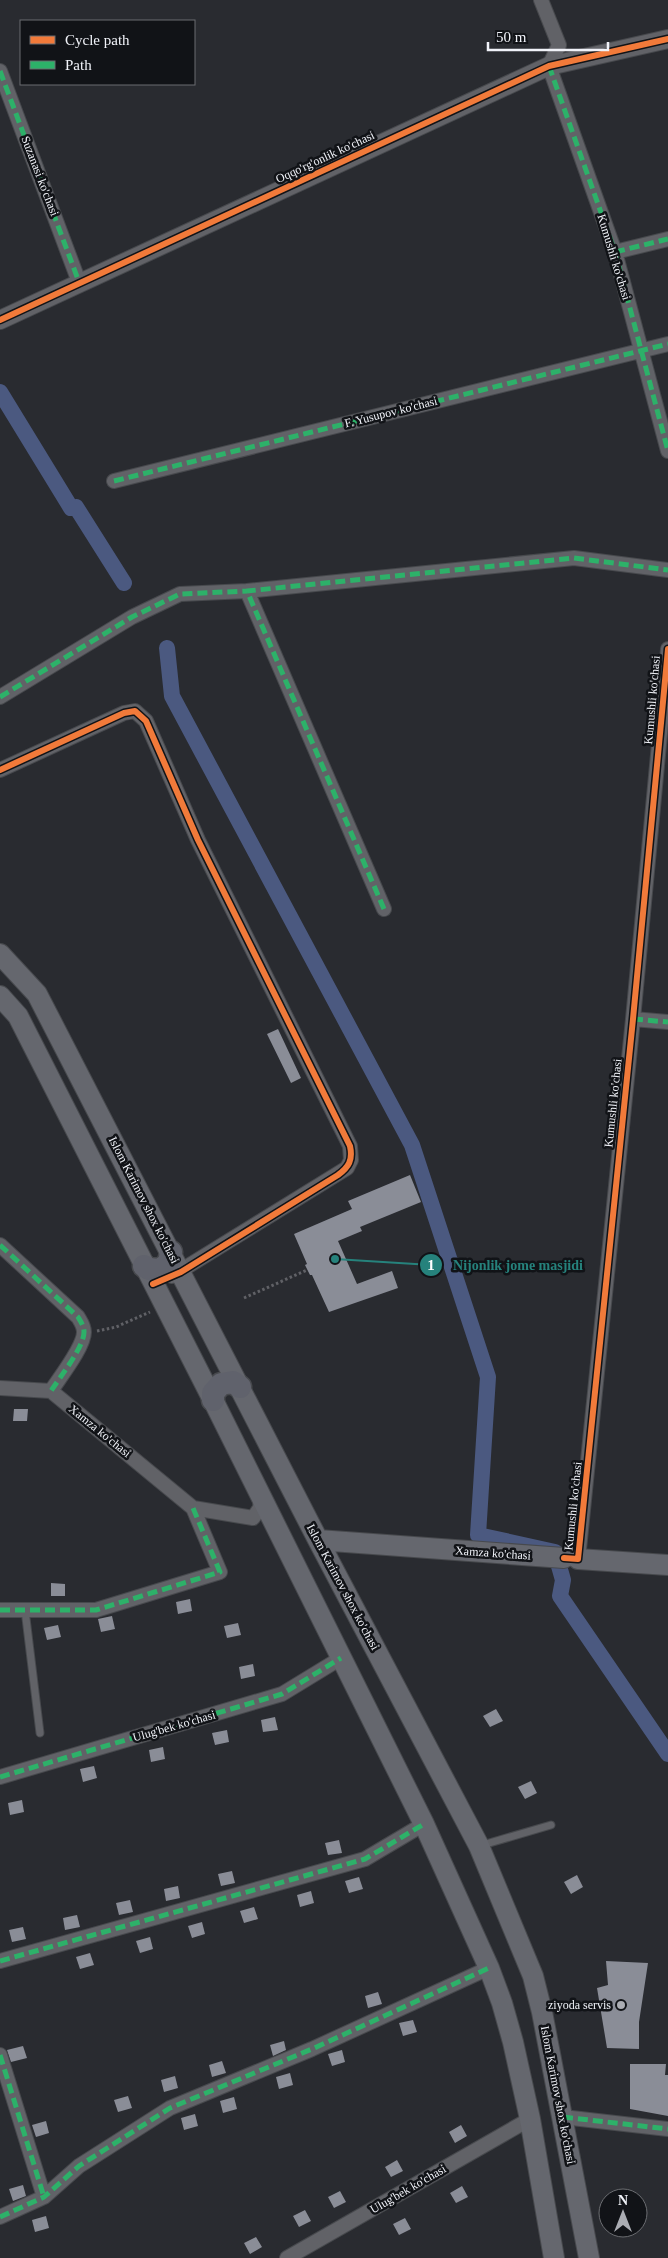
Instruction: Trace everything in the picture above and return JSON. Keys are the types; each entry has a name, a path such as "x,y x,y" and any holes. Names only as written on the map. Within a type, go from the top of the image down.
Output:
{"main road":[{"name":"Islom Karimov shox ko'chasi","path":"0,954 37,994 318,1540 479,1846 533,1976 542,2012 589,2258"},
{"path":"0,996 18,1016 213,1400 424,1824 489,1968 509,2026 530,2119 554,2258"},
{"path":"149,1275 148,1269 160,1270 176,1262"},
{"path":"213,1400 213,1393 221,1384 233,1382 240,1387"},
{"name":"Xamza ko'chasi","path":"318,1540 668,1565"}],"street":[{"path":"540,0 559,45 549,66"},
{"name":"Oqqo'rg'onlik ko'chasi","path":"0,320 549,66 668,39"},
{"name":"Kumushli ko'chasi","path":"549,66 614,252 668,451"},
{"name":"Suzanasi ko'chasi","path":"0,71 79,282"},
{"path":"614,252 668,240"},
{"name":"F. Yusupov ko'chasi","path":"114,481 668,344"},
{"path":"0,697 132,617 180,594 247,591 574,558 668,570"},
{"path":"247,591 384,909"},
{"name":"Kumushli ko'chasi","path":"564,1558 633,1019 668,649"},
{"path":"0,770 130,711 141,715 146,721 198,840 350,1146 351,1160 346,1168 176,1262"},
{"path":"633,1019 668,1022"},
{"path":"0,1245 78,1317 84,1326 82,1343 52,1391 0,1388"},
{"name":"Xamza ko'chasi","path":"52,1391 193,1508"},
{"path":"193,1508 252,1518 260,1508 261,1498"},
{"path":"0,1610 96,1610 220,1572 193,1508"},
{"name":"Ulug'bek ko'chasi","path":"0,1777 282,1694 341,1658"},
{"path":"0,1961 365,1860 424,1824"},
{"path":"0,2217 44,2197 79,2166 170,2108 312,2049 489,1968"},
{"path":"0,2055 44,2197"},
{"path":"563,2118 668,2129"},
{"name":"Ulug'bek ko'chasi","path":"286,2258 530,2119"}],"lane":[{"path":"25,1610 40,1733"},
{"path":"479,1846 552,1825"}],"path":[{"path":"244,1298 307,1270"},
{"path":"84,1334 116,1328 164,1305"}],"building":[{"path":"278,1029 301,1078 291,1083 267,1034"},
{"path":"410,1175 421,1202 360,1227 362,1231 338,1241 357,1284 392,1271 398,1288 329,1312 312,1275 310,1275 305,1265 307,1264 294,1234 352,1209 348,1201"},
{"path":"14,1409 28,1409 27,1421 13,1421"},
{"path":"51,1583 65,1584 65,1596 51,1596"},
{"path":"190,1599 192,1611 178,1614 176,1602"},
{"path":"112,1616 115,1629 101,1632 98,1619"},
{"path":"238,1623 241,1635 227,1638 224,1626"},
{"path":"58,1625 61,1637 47,1640 44,1628"},
{"path":"253,1664 255,1676 241,1679 239,1667"},
{"path":"496,1709 503,1721 490,1727 483,1716"},
{"path":"275,1717 278,1730 263,1732 261,1720"},
{"path":"227,1730 229,1742 215,1745 212,1733"},
{"path":"163,1747 165,1759 151,1762 149,1750"},
{"path":"94,1766 97,1778 83,1782 80,1769"},
{"path":"531,1781 537,1793 525,1799 518,1787"},
{"path":"22,1800 24,1812 10,1815 8,1803"},
{"path":"339,1840 342,1853 328,1855 325,1843"},
{"path":"232,1871 235,1883 221,1886 218,1874"},
{"path":"577,1875 583,1887 571,1894 564,1882"},
{"path":"359,1877 363,1889 349,1893 345,1881"},
{"path":"178,1886 180,1898 166,1901 164,1889"},
{"path":"311,1891 314,1903 300,1907 297,1895"},
{"path":"130,1900 133,1912 119,1915 116,1903"},
{"path":"254,1907 258,1919 244,1923 240,1911"},
{"path":"77,1915 80,1927 65,1930 63,1918"},
{"path":"202,1922 205,1934 192,1938 188,1926"},
{"path":"23,1927 26,1939 12,1942 9,1930"},
{"path":"150,1937 153,1949 140,1953 136,1941"},
{"path":"90,1953 94,1965 80,1969 76,1957"},
{"name":"ziyoda servis","path":"606,1961 648,1963 639,2022 639,2049 607,2048 597,1988 608,1985"},
{"path":"378,1992 382,2004 368,2008 365,1996"},
{"path":"413,2020 417,2032 403,2036 399,2023"},
{"path":"284,2041 286,2050 273,2056 270,2045"},
{"path":"23,2046 27,2058 11,2062 7,2050"},
{"path":"342,2050 345,2062 332,2066 328,2054"},
{"path":"222,2061 226,2073 212,2077 209,2065"},
{"path":"630,2064 666,2064 665,2075 668,2075 668,2116 630,2109"},
{"path":"290,2073 293,2085 279,2089 276,2077"},
{"path":"175,2076 178,2088 164,2092 161,2080"},
{"path":"128,2096 132,2108 118,2112 114,2100"},
{"path":"234,2097 237,2109 223,2113 220,2101"},
{"path":"195,2114 198,2126 184,2130 181,2118"},
{"path":"46,2121 49,2133 36,2137 32,2125"},
{"path":"461,2125 467,2136 455,2143 449,2132"},
{"path":"397,2160 403,2171 391,2177 385,2167"},
{"path":"23,2185 26,2196 13,2201 9,2189"},
{"path":"462,2186 468,2197 456,2203 450,2193"},
{"path":"340,2191 346,2202 334,2208 328,2197"},
{"path":"305,2210 311,2221 299,2227 293,2216"},
{"path":"46,2216 49,2228 35,2232 32,2220"},
{"path":"405,2218 411,2229 399,2235 393,2224"},
{"path":"256,2237 262,2247 250,2254 244,2243"}],"waterway":[{"path":"0,392 71,508 76,507 124,583"},
{"path":"167,648 172,696 412,1145 488,1377 478,1535 555,1552 563,1580 560,1596 668,1754"}],"marked path":[{"path":"549,66 615,252 668,451"},
{"path":"0,71 79,282"},
{"path":"615,252 668,239"},
{"path":"114,481 668,344"},
{"path":"384,909 247,591 574,558 668,570"},
{"path":"0,697 132,617 180,594 247,591"},
{"path":"633,1019 668,1022"},
{"path":"0,1245 78,1317 83,1326 84,1332 80,1346 51,1391"},
{"path":"0,1610 96,1610 220,1572 193,1508"},
{"path":"0,1777 282,1694 341,1658"},
{"path":"0,1961 365,1859 424,1824"},
{"path":"0,2217 44,2197 79,2166 170,2108 312,2049 489,1968"},
{"path":"0,2055 44,2197"},
{"path":"563,2117 668,2129"}],"cycle path":[{"path":"0,320 549,66 668,39"},
{"path":"564,1558 578,1559 633,1019 668,649"},
{"path":"0,770 124,713 135,711 146,721 198,840 350,1146 351,1155 349,1163 338,1175 181,1272 153,1284"}],"place":[{"name":"Nijonlik jome masjidi","path":"335,1259"},
{"name":"ziyoda servis","path":"621,2005"}]}
